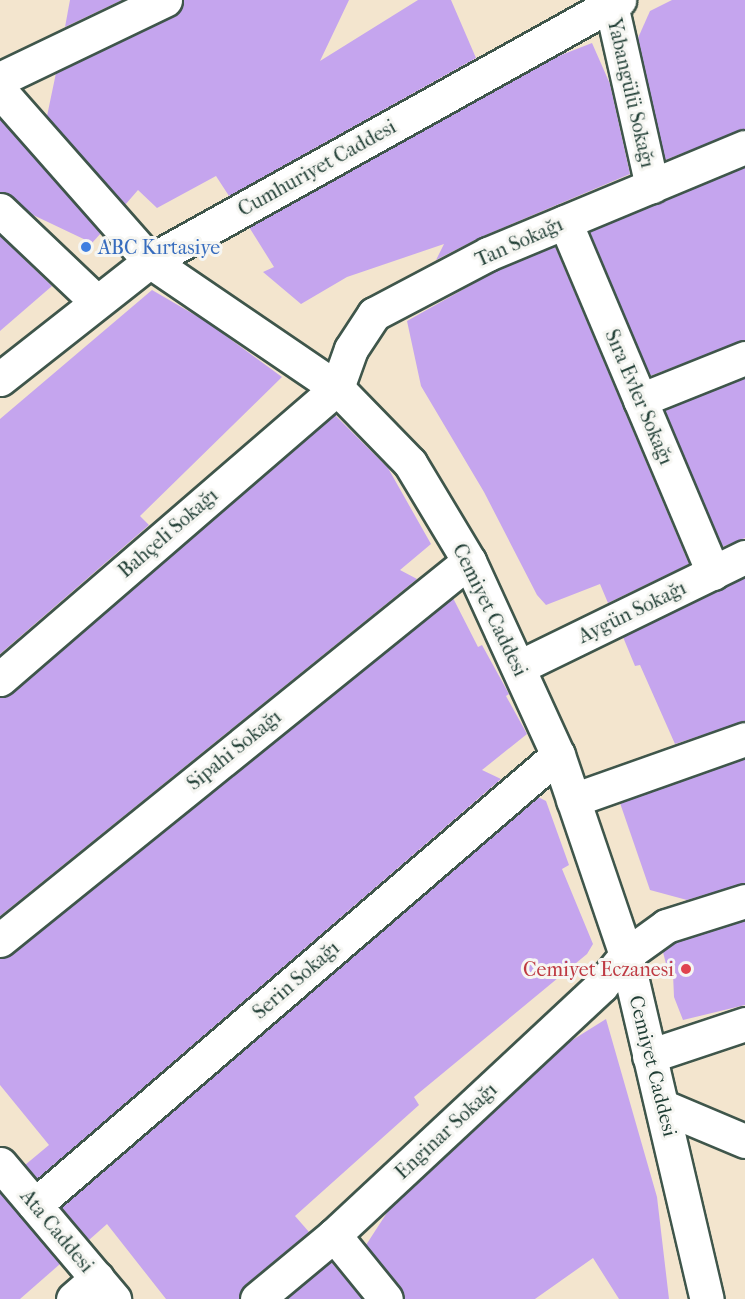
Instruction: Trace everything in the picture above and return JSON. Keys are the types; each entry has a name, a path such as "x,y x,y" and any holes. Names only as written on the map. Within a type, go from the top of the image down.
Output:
{"street":[{"path":"0,79 165,0"},
{"name":"Yabangülü Sokağı","path":"613,2 652,186"},
{"name":"Cumhuriyet Caddesi","path":"0,379 96,301 150,261 613,2"},
{"name":"Cemiyet Caddesi","path":"0,91 150,261 337,388 410,463 469,561 558,755 626,955 649,1056 664,1107 707,1299"},
{"name":"Tan Sokağı","path":"337,388 351,349 374,314 488,254 745,147"},
{"path":"0,210 96,301"},
{"name":"Sıra Evler Sokağı","path":"565,222 713,573"},
{"path":"640,400 745,358"},
{"name":"Bahçeli Sokağı","path":"0,679 337,388"},
{"name":"Aygün Sokağı","path":"519,667 745,557"},
{"name":"Sipahi Sokağı","path":"0,940 469,561"},
{"path":"573,800 745,739"},
{"name":"Serin Sokağı","path":"35,1205 558,755"},
{"name":"Enginar Sokağı","path":"257,1299 334,1235 601,986 626,955 666,926 745,901"},
{"path":"649,1056 745,1024"},
{"path":"664,1107 745,1141"},
{"name":"Ata Caddesi","path":"0,1164 106,1289"},
{"path":"334,1235 386,1299"},
{"path":"73,1299 106,1289"}],"building":[{"path":"70,0 122,0 65,27"},
{"path":"184,0 349,0 320,61 418,0 451,0 476,58 229,196 216,176 157,208 138,190 125,205 47,116 56,73 173,17"},
{"path":"672,0 745,0 745,129 665,160 638,38 650,11"},
{"path":"592,43 610,84 630,174 481,237 436,260 444,244 347,277 301,304 263,272 274,267 249,227 551,59"},
{"path":"0,119 101,233 92,243 31,214 12,196 0,192"},
{"path":"745,167 745,340 650,376 590,232"},
{"path":"0,236 52,286 0,331"},
{"path":"555,246 689,564 608,603 600,584 546,605 537,595 484,492 421,386 407,321 496,271"},
{"path":"152,290 207,322 282,377 140,516 149,525 0,654 0,419"},
{"path":"745,378 745,538 722,547 665,410"},
{"path":"335,415 388,468 431,544 400,570 417,579 0,916 0,697 12,693"},
{"path":"745,578 745,721 675,744 640,665 635,666 623,637"},
{"path":"453,598 478,647 482,645 509,694 506,696 527,734 482,770 501,779 37,1179 25,1165 49,1145 0,1085 0,958 12,955"},
{"path":"745,759 745,883 687,900 650,890 620,803"},
{"path":"538,797 546,801 569,865 562,869 593,944 587,954 414,1097 419,1105 295,1216 309,1232 245,1285 239,1299 166,1299 107,1224 89,1240 61,1207"},
{"path":"745,921 745,1005 683,1020 674,997 673,974 668,972 663,952 675,943"},
{"path":"606,1019 657,1197 669,1299 619,1299 593,1258 535,1299 404,1299 401,1287 366,1245 390,1208 566,1044"},
{"path":"0,1193 60,1264 20,1299 0,1299"},
{"path":"331,1262 362,1299 286,1299"}],"place":[{"name":"ABC Kırtasiye","path":"86,247"},
{"name":"Cemiyet Eczanesi","path":"686,969"}]}
